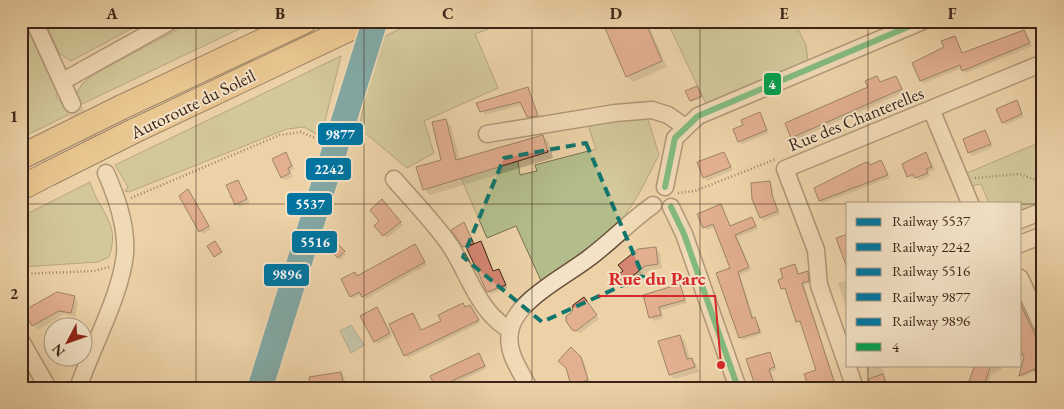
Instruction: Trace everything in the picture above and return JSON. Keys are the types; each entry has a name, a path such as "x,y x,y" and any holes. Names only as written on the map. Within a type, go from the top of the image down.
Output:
{"highway":[{"name":"Autoroute du Soleil","path":"28,153 305,21"},
{"name":"Autoroute du Soleil","path":"21,188 134,131 362,23"}],"street":[{"path":"34,21 72,104"},
{"path":"62,81 171,21"},
{"path":"738,388 670,196 675,138 698,116 714,107 923,21"},
{"name":"Rue des Chanterelles","path":"846,362 820,285 816,250 785,170 1043,63"},
{"path":"931,109 970,202"},
{"path":"487,134 615,113 652,110 668,115 685,127"},
{"path":"78,388 118,284 123,263 124,229 118,203 106,173"},
{"path":"394,179 447,241 460,261 485,309 498,323 510,330"},
{"path":"529,388 508,345 510,330 518,313 526,305 589,259 632,219 653,205 653,192 659,188 670,196"},
{"path":"1022,219 1043,211"},
{"path":"1022,243 1043,235"},
{"path":"1022,282 1043,328"},
{"path":"21,341 48,388"},
{"name":"Rue des Chanterelles","path":"848,366 855,388"}],"path":[{"path":"118,203 280,135 301,132 315,138"},
{"path":"670,196 695,191 774,158 785,170"},
{"path":"962,183 982,176 1020,174 1043,183"},
{"path":"21,274 94,271 123,263"}],"highlighted area":[{"path":"586,143 643,276 542,322 463,257 504,158"}],"green space":[{"path":"21,21 24,21 59,92 56,97 68,110 68,115 21,138"},
{"path":"44,21 68,21 77,29 96,21 146,21 71,61 60,54"},
{"path":"194,21 256,21 80,105 76,94 82,84 94,74"},
{"path":"416,21 510,21 475,34 498,88 424,121 434,153 407,168 359,128 377,40"},
{"path":"667,21 794,21 806,45 808,61 706,104"},
{"path":"341,56 321,137 304,127 287,129 129,192 125,191 128,187 115,165"},
{"path":"648,119 659,155 625,215 607,235 586,252 542,283 516,226 487,238 461,178 518,161 520,175 537,171 535,165 596,149 587,122"},
{"path":"1043,141 1043,207 1022,215 1022,202 989,202 981,184 972,186 967,173"},
{"path":"90,182 111,227 112,245 109,257 98,262 21,267 21,217"}],"shaded area":[{"path":"351,325 364,345 351,353 340,331"}],"building":[{"path":"602,21 645,21 662,61 626,77"},
{"path":"1024,30 1030,43 962,71 960,65 920,81 912,63 944,47 941,41 955,36 962,53"},
{"path":"877,76 880,82 896,76 902,89 791,138 785,123 868,87 865,81"},
{"path":"697,86 702,96 690,101 685,91"},
{"path":"528,87 538,116 527,117 520,102 480,112 476,103"},
{"path":"1017,100 1022,114 1002,123 996,109"},
{"path":"760,112 767,130 738,142 733,129 743,125 741,120"},
{"path":"446,119 456,160 543,135 548,152 423,190 416,167 441,160 432,122"},
{"path":"985,130 991,144 968,153 963,139"},
{"path":"286,152 292,166 288,168 290,173 281,178 272,159"},
{"path":"724,152 731,167 703,178 697,162"},
{"path":"926,152 932,167 926,169 928,173 915,178 913,174 907,177 902,164"},
{"path":"881,160 888,175 819,201 814,188 864,163 868,162 870,165"},
{"path":"238,180 247,199 235,205 226,185"},
{"path":"770,181 772,195 778,211 760,218 752,199 751,183"},
{"path":"188,189 209,226 199,232 179,196"},
{"path":"382,199 401,222 383,236 374,226 379,221 370,210"},
{"path":"721,204 730,226 752,217 756,226 735,235 749,267 738,272 752,318 755,317 760,332 739,338 716,273 730,268 713,224 703,228 697,214"},
{"path":"464,222 474,244 463,247 451,230"},
{"path":"326,233 345,251 338,258 318,240"},
{"path":"846,235 846,265 836,238"},
{"path":"215,241 222,252 214,257 207,246"},
{"path":"481,241 493,271 499,269 506,285 487,292 466,247"},
{"path":"415,244 425,262 362,297 359,292 350,297 341,279 355,272 357,276"},
{"path":"656,247 658,264 645,266 621,285 615,277 623,271 618,265 638,249"},
{"path":"795,264 798,274 808,271 809,281 802,283 834,381 816,388 809,388 804,374 816,370 800,321 796,322 785,288 781,289 778,280 783,278 780,269"},
{"path":"680,284 685,300 659,307 661,315 649,318 643,295"},
{"path":"57,292 75,296 71,313 59,311 50,316 42,316 42,320 32,326 23,311"},
{"path":"584,297 597,315 576,331 572,330 566,321 566,316 572,312 573,305"},
{"path":"463,303 465,307 470,305 479,320 404,356 389,324 413,313 421,330 441,321 438,315"},
{"path":"377,307 390,333 374,342 360,316"},
{"path":"1022,307 1043,352 1043,388 1034,369 1019,376 1024,357 1022,353"},
{"path":"680,335 687,359 692,358 695,367 669,375 658,341"},
{"path":"571,347 581,357 588,380 571,385 566,368 558,361"},
{"path":"770,352 775,367 769,369 775,388 756,388 746,359"},
{"path":"479,353 485,366 436,388 430,376"},
{"path":"975,366 991,366 984,386 969,381"},
{"path":"341,372 344,388 311,388 309,377"},
{"path":"883,374 888,388 871,388 868,379"}],"tunnel":[{"path":"72,104 106,173"}],"rail line":[{"name":"9896","path":"252,385 366,21"},
{"name":"5537","path":"252,388 367,21"},
{"name":"2242","path":"260,388 375,21"},
{"name":"9877","path":"261,388 375,24"},
{"name":"5516","path":"269,388 383,24"}],"transit line":[{"name":"4","path":"665,187 675,138 698,116 922,21"},
{"name":"4","path":"671,207 684,234 738,388"}],"place":[{"name":"Rue du Parc","path":"721,365"}]}
